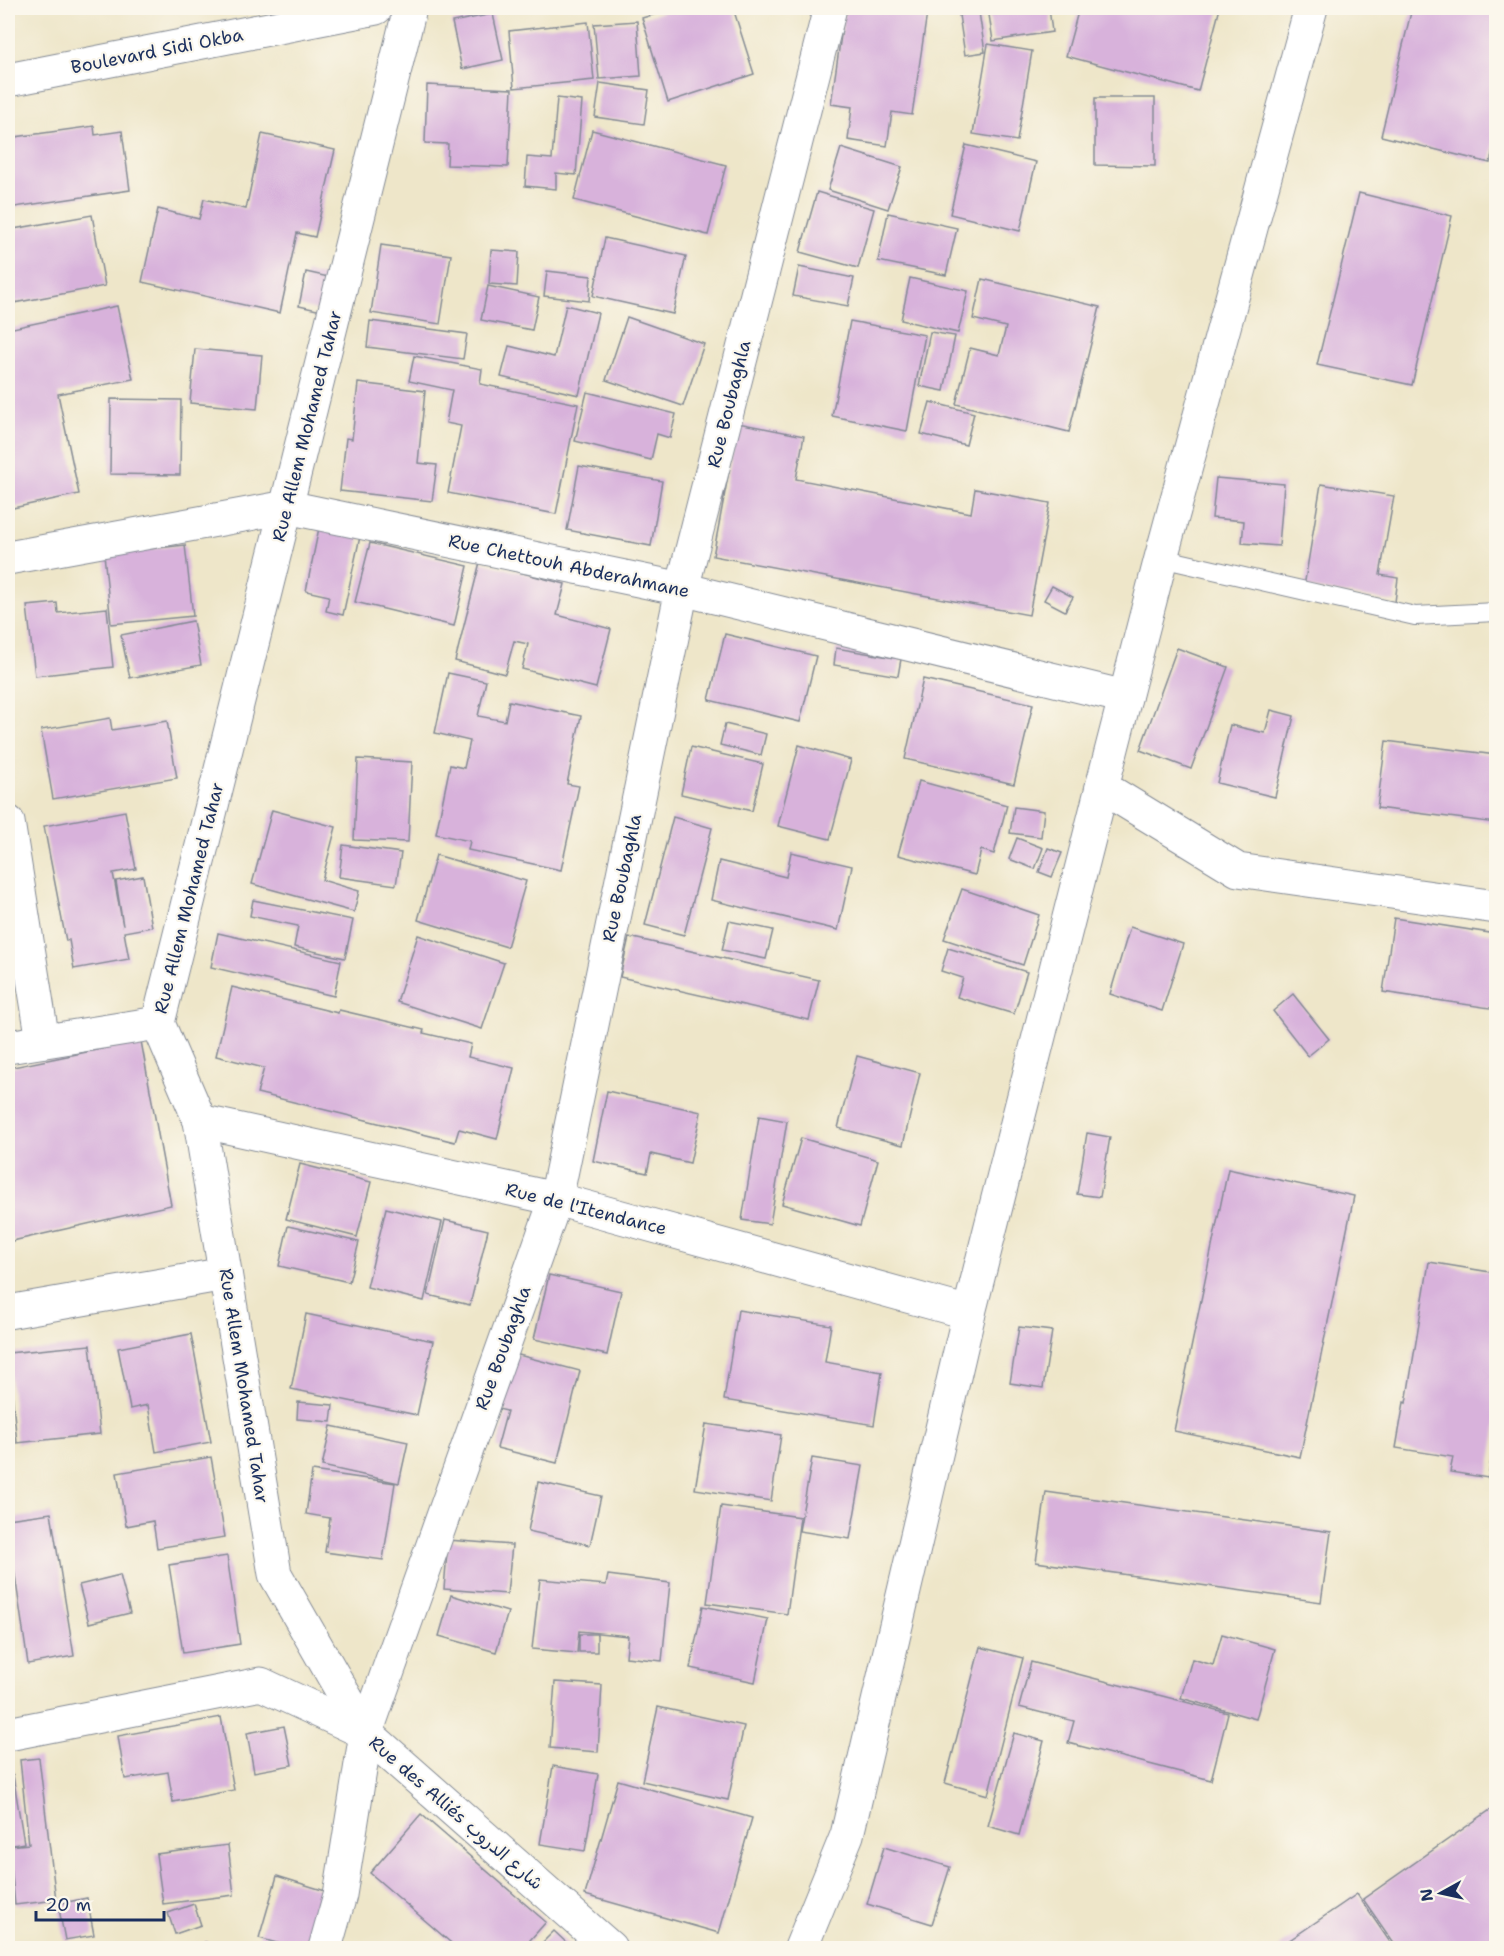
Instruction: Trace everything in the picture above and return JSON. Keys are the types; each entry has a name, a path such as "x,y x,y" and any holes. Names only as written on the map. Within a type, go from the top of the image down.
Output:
{"street":[{"name":"Boulevard Sidi Okba","path":"8,80 376,8"},
{"name":"Rue Allem Mohamed Tahar","path":"366,1733 275,1574 200,1120 158,1023 410,8"},
{"name":"Rue Boubaghla","path":"366,1733 555,1199 682,589 830,8"},
{"path":"801,1948 847,1835 969,1313 1102,787 1161,558 1311,8"},
{"name":"Rue Chettouh Abderahmane","path":"8,558 287,507 682,589 1125,697"},
{"path":"1102,787 1238,870 1497,907"},
{"path":"8,822 43,1041"},
{"path":"8,1047 158,1023"},
{"name":"Rue de l'Itendance","path":"200,1120 555,1199 969,1313"},
{"path":"8,1312 225,1274"},
{"name":"Rue des Alliés شارع الدروب","path":"8,1734 261,1684 366,1733 610,1948"},
{"path":"325,1948 340,1895 366,1733"}],"lane":[{"path":"1161,558 1415,616 1497,612"}],"building":[{"path":"676,8 733,8 754,74 668,102 642,18"},
{"path":"845,8 887,8 927,13 912,115 892,112 887,146 848,140 852,107 831,104"},
{"path":"988,8 1049,8 1052,32 993,41"},
{"path":"1079,8 1220,8 1198,91 1066,56"},
{"path":"1412,8 1482,8 1496,11 1496,136 1490,163 1381,136"},
{"path":"979,12 985,52 965,55 959,15"},
{"path":"493,14 503,60 462,69 452,22"},
{"path":"637,21 641,76 599,79 594,24"},
{"path":"588,22 594,80 514,88 509,31"},
{"path":"988,44 1032,51 1017,141 973,134"},
{"path":"600,83 649,90 644,124 595,117"},
{"path":"427,85 512,89 508,167 447,165 448,144 425,143"},
{"path":"557,98 582,101 576,175 556,173 556,189 525,186 527,157 552,159"},
{"path":"1095,98 1155,98 1155,166 1095,165"},
{"path":"94,126 95,135 122,131 130,190 8,208 8,138"},
{"path":"592,130 726,165 708,235 574,200"},
{"path":"262,134 335,150 315,237 297,233 280,313 142,282 158,209 199,219 204,199 246,209"},
{"path":"966,145 1036,162 1020,231 950,214"},
{"path":"841,148 902,167 888,209 828,190"},
{"path":"817,192 874,209 858,268 800,252"},
{"path":"1359,193 1452,216 1412,385 1317,365"},
{"path":"888,213 957,228 946,275 878,261"},
{"path":"92,215 105,286 8,304 8,230"},
{"path":"605,238 686,256 673,314 593,296"},
{"path":"381,245 451,255 440,324 371,313"},
{"path":"491,250 519,252 517,286 489,284"},
{"path":"799,267 854,278 848,306 793,296"},
{"path":"547,271 591,276 589,301 544,296"},
{"path":"306,272 342,280 335,314 299,306"},
{"path":"910,278 968,291 958,333 901,320"},
{"path":"982,279 1100,307 1069,432 956,404 970,348 999,355 1006,327 973,319"},
{"path":"488,286 539,297 532,330 481,320"},
{"path":"566,305 598,313 579,395 501,377 509,346 554,357"},
{"path":"117,306 133,379 58,394 79,494 8,509 8,329"},
{"path":"627,317 704,344 683,406 606,380"},
{"path":"370,321 467,334 463,359 367,347"},
{"path":"850,321 925,335 907,431 832,416"},
{"path":"930,332 955,336 944,391 919,386"},
{"path":"195,349 262,355 257,409 190,403"},
{"path":"414,356 482,369 480,384 578,404 556,514 448,493 461,426 446,423 452,390 409,381"},
{"path":"358,383 425,391 418,463 437,465 432,501 340,491 346,438 352,439"},
{"path":"587,392 676,414 670,438 657,434 651,460 575,441"},
{"path":"111,399 181,400 180,475 110,474"},
{"path":"930,402 974,413 966,445 921,434"},
{"path":"738,423 804,436 796,479 971,513 975,489 1050,503 1029,615 713,556"},
{"path":"579,466 662,481 651,546 567,530"},
{"path":"1216,478 1284,484 1279,546 1242,543 1244,521 1212,518"},
{"path":"1321,484 1394,496 1380,575 1398,578 1395,602 1304,587"},
{"path":"320,523 361,532 343,615 326,611 329,596 306,591"},
{"path":"370,543 468,566 454,626 355,602"},
{"path":"185,545 193,616 111,624 104,554"},
{"path":"480,562 565,584 557,615 611,629 596,688 522,669 528,644 514,641 505,674 455,661"},
{"path":"1052,586 1073,597 1065,611 1044,600"},
{"path":"57,603 58,613 107,608 113,667 35,676 27,606"},
{"path":"193,621 201,665 130,678 121,635"},
{"path":"725,634 816,656 800,722 709,700"},
{"path":"836,648 901,659 898,676 834,665"},
{"path":"1177,648 1228,667 1191,769 1140,750"},
{"path":"448,673 486,681 478,716 505,721 509,701 581,716 567,784 579,786 561,870 468,850 470,841 436,834 450,765 464,768 470,741 435,733"},
{"path":"923,679 1033,704 1014,784 905,759"},
{"path":"1271,710 1294,716 1275,797 1217,783 1230,725 1265,733"},
{"path":"110,718 112,730 167,721 177,778 53,799 41,730"},
{"path":"725,724 766,734 761,755 720,745"},
{"path":"1386,741 1496,755 1496,823 1377,808"},
{"path":"799,745 851,760 830,839 778,826"},
{"path":"691,747 763,764 752,811 681,794"},
{"path":"358,759 412,762 408,842 354,840"},
{"path":"919,781 1007,805 994,854 981,850 975,875 898,855"},
{"path":"1014,807 1044,811 1041,837 1010,833"},
{"path":"272,810 336,827 322,880 359,891 354,912 252,884"},
{"path":"125,811 136,869 113,873 123,926 116,881 143,876 152,927 124,932 129,959 74,969 69,940 66,941 44,826"},
{"path":"673,817 712,828 684,935 645,925"},
{"path":"1017,838 1043,848 1035,869 1009,859"},
{"path":"343,845 401,853 396,885 339,877"},
{"path":"1048,848 1062,853 1052,877 1039,872"},
{"path":"791,852 852,866 838,930 711,900 719,861 786,877"},
{"path":"436,855 526,881 507,947 418,920"},
{"path":"962,889 1039,915 1023,965 944,939"},
{"path":"253,900 353,920 345,958 294,947 298,926 250,916"},
{"path":"1394,918 1496,934 1496,1009 1383,992"},
{"path":"729,921 773,930 766,959 722,950"},
{"path":"1130,927 1183,944 1162,1011 1110,994"},
{"path":"8,933 16,976 8,977"},
{"path":"218,933 341,961 334,996 211,967"},
{"path":"418,935 504,963 482,1029 397,1002"},
{"path":"629,937 819,980 809,1020 620,977"},
{"path":"948,948 1027,972 1014,1014 957,997 963,978 941,971"},
{"path":"232,987 338,1013 339,1010 424,1030 423,1033 471,1044 468,1057 514,1068 497,1139 459,1129 455,1142 257,1093 264,1068 216,1056"},
{"path":"1293,994 1329,1039 1308,1056 1273,1011"},
{"path":"141,1041 171,1205 8,1242 8,1068"},
{"path":"857,1056 920,1073 903,1145 838,1128"},
{"path":"607,1091 701,1112 690,1163 651,1154 647,1173 593,1161"},
{"path":"759,1116 787,1121 770,1224 742,1220"},
{"path":"1087,1133 1110,1137 1100,1197 1077,1194"},
{"path":"801,1138 878,1160 860,1226 782,1204"},
{"path":"300,1164 371,1182 357,1237 286,1219"},
{"path":"1228,1169 1354,1196 1300,1457 1174,1431"},
{"path":"386,1208 442,1222 424,1301 367,1287"},
{"path":"445,1220 488,1230 470,1305 428,1295"},
{"path":"288,1226 359,1242 349,1282 279,1266"},
{"path":"1429,1262 1496,1273 1496,1430 1488,1478 1450,1472 1453,1457 1396,1448 1404,1402 1406,1403"},
{"path":"549,1275 621,1291 607,1355 534,1339"},
{"path":"738,1310 831,1325 825,1362 882,1372 874,1425 724,1400"},
{"path":"306,1314 433,1341 417,1415 291,1389"},
{"path":"1019,1327 1052,1331 1043,1388 1010,1383"},
{"path":"191,1334 211,1442 156,1452 148,1405 130,1409 118,1348"},
{"path":"90,1345 100,1434 17,1443 8,1353"},
{"path":"511,1353 580,1371 557,1463 497,1448 507,1411 498,1409"},
{"path":"298,1402 333,1405 331,1422 297,1419"},
{"path":"706,1424 781,1435 771,1501 695,1489"},
{"path":"331,1426 408,1442 399,1483 322,1466"},
{"path":"211,1457 225,1537 157,1548 153,1521 126,1526 117,1473"},
{"path":"812,1458 863,1466 850,1539 799,1531"},
{"path":"312,1471 395,1483 383,1560 325,1552 330,1518 306,1514"},
{"path":"538,1482 601,1496 590,1545 528,1531"},
{"path":"1046,1492 1331,1532 1321,1602 1036,1562"},
{"path":"721,1506 800,1517 787,1614 707,1603"},
{"path":"51,1513 74,1656 28,1664 10,1541 8,1541 8,1519"},
{"path":"448,1540 512,1545 507,1594 444,1589"},
{"path":"227,1556 240,1644 183,1653 169,1565"},
{"path":"120,1575 130,1613 89,1623 79,1585"},
{"path":"608,1575 670,1583 662,1661 626,1657 628,1636 579,1631 577,1653 532,1649 540,1579 606,1585"},
{"path":"451,1595 508,1612 496,1652 439,1636"},
{"path":"703,1606 768,1619 755,1682 690,1668"},
{"path":"579,1634 597,1634 597,1652 579,1652"},
{"path":"1222,1634 1275,1649 1256,1719 1181,1698 1192,1659 1213,1665"},
{"path":"980,1647 1023,1658 988,1795 945,1783"},
{"path":"1031,1662 1228,1713 1211,1780 1068,1743 1074,1721 1019,1707"},
{"path":"555,1682 602,1685 598,1752 550,1748"},
{"path":"658,1707 744,1726 728,1800 642,1781"},
{"path":"221,1717 234,1790 173,1802 168,1772 125,1779 118,1736"},
{"path":"284,1726 292,1765 254,1772 247,1733"},
{"path":"1014,1733 1044,1741 1019,1835 988,1826"},
{"path":"39,1758 56,1900 15,1905 9,1846 29,1844 20,1760"},
{"path":"553,1766 598,1774 585,1851 540,1844"},
{"path":"13,1775 24,1843 8,1846 8,1776"},
{"path":"618,1780 752,1818 719,1933 585,1895"},
{"path":"1496,1806 1496,1948 1397,1948 1363,1899"},
{"path":"421,1814 546,1922 523,1948 457,1948 370,1873"},
{"path":"228,1845 234,1895 163,1904 156,1854"},
{"path":"884,1847 950,1867 932,1924 867,1904"},
{"path":"277,1876 335,1894 318,1948 294,1948 259,1938"},
{"path":"1357,1894 1394,1948 1278,1948"},
{"path":"87,1898 94,1935 65,1940 58,1904"},
{"path":"194,1904 201,1925 175,1934 168,1913"},
{"path":"554,1931 572,1948 537,1948"},
{"path":"205,1942 228,1948 203,1948"}]}
